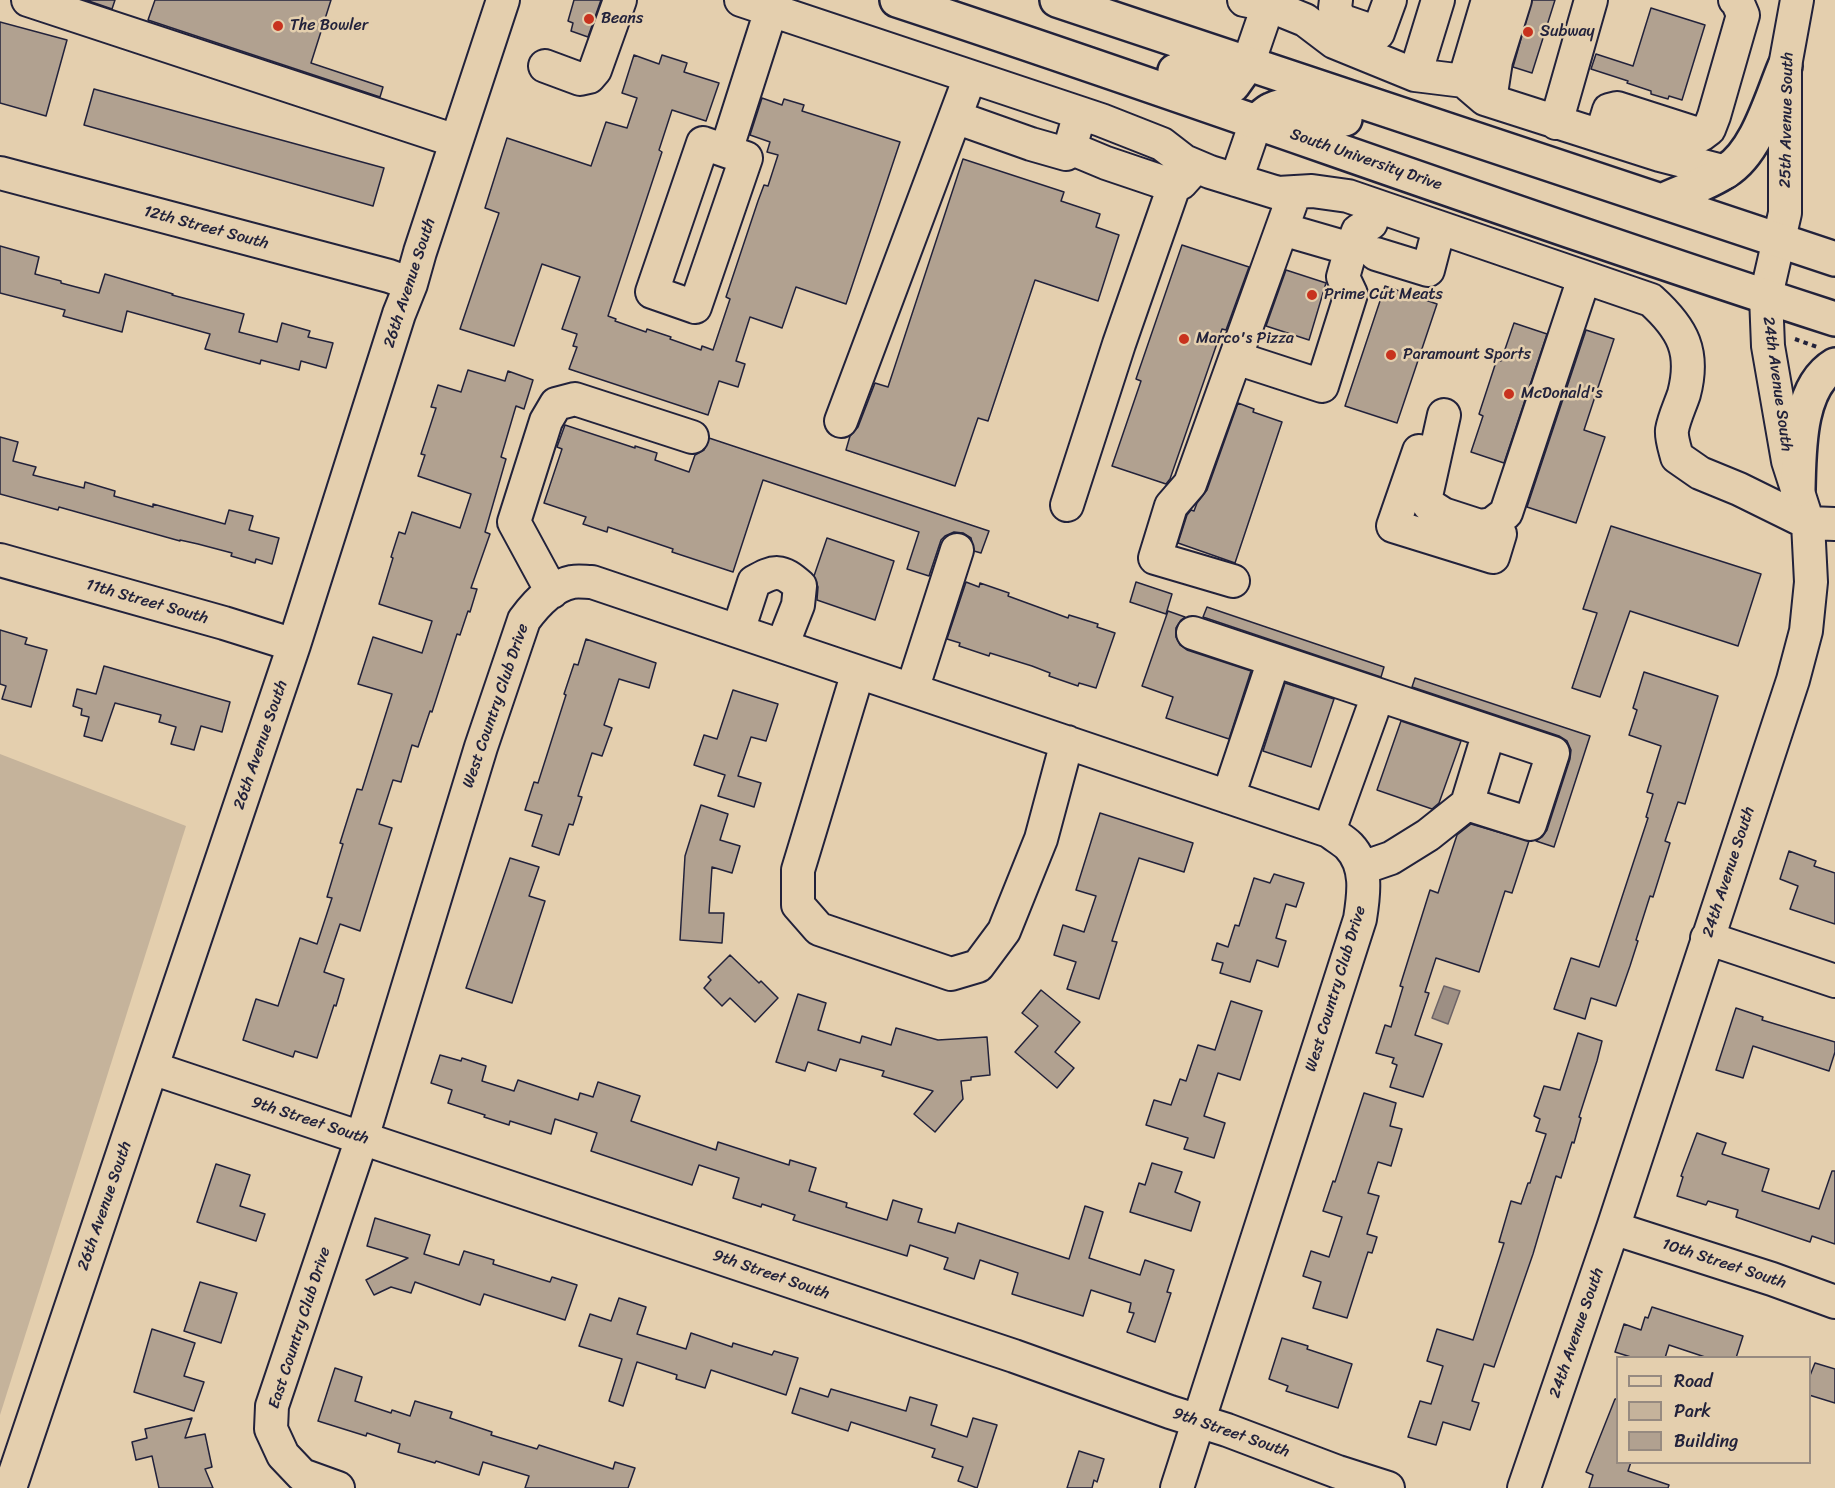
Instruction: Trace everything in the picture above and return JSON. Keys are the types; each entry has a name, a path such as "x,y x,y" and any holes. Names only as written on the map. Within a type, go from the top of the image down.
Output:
{"main road":[{"name":"South University Drive","path":"897,0 1059,53 1668,265 1835,319"},
{"path":"1057,0 1835,260"},
{"path":"1059,53 1100,49 1218,84 1233,84 1248,64"},
{"path":"1662,201 1726,172 1744,158 1761,126 1785,66"},
{"path":"1256,122 1270,110 1285,105 1308,107 1445,153 1480,141"},
{"path":"1798,489 1800,431 1809,396 1827,369 1835,365"}],"street":[{"path":"27,0 456,141"},
{"name":"26th Avenue South","path":"10,1488 294,645 503,0"},
{"path":"545,66 580,79 589,77 595,70 620,0"},
{"path":"741,0 1080,113 1162,144 1184,161 1186,176 1119,344 1067,505"},
{"path":"1336,0 1335,8 1340,20 1378,33 1419,61 1464,81 1485,99 1660,155 1726,172"},
{"path":"1378,33 1390,0"},
{"path":"1419,61 1438,0"},
{"path":"1464,81 1488,0"},
{"path":"1490,100 1496,61 1515,0"},
{"path":"1556,123 1591,0"},
{"path":"1601,136 1609,110 1617,108 1701,135 1709,129 1743,15 1735,0"},
{"name":"25th Avenue South","path":"1780,241 1785,213 1785,66 1797,0"},
{"path":"1248,64 1260,2 1305,20 1334,42 1419,61"},
{"path":"726,150 771,10"},
{"path":"841,421 970,77"},
{"path":"955,117 1066,154 1070,148 1080,113"},
{"path":"1236,180 1256,122"},
{"path":"1660,155 1670,125"},
{"path":"703,143 726,150 746,158 695,307 652,292 703,143"},
{"path":"1070,148 1106,163 1186,176 1236,180 1278,193 1312,190 1348,196 1373,214 1439,228 1651,300 1666,313 1684,340 1689,366 1684,394 1672,432 1677,457 1700,473 1821,524"},
{"name":"12th Street South","path":"0,173 389,276 411,284"},
{"path":"1233,581 1155,558 1171,506 1190,484 1295,192"},
{"path":"1363,252 1358,231 1373,214"},
{"path":"1282,229 1428,270 1439,228"},
{"name":"24th Avenue South","path":"1524,1488 1613,1228 1793,680 1806,631 1811,582 1821,524 1798,489 1788,461 1768,346 1766,296 1780,241"},
{"path":"1236,358 1322,386 1351,294 1343,277 1363,252"},
{"path":"1500,535 1584,278"},
{"path":"552,592 514,522 546,421 556,404 575,399 692,437"},
{"path":"1444,416 1426,496 1429,505 1443,514 1480,526 1492,524 1500,535 1393,526 1418,453 1444,416"},
{"path":"912,690 957,550"},
{"name":"11th Street South","path":"0,560 294,645"},
{"path":"738,632 754,582 770,572 786,574 800,585 798,605 782,646"},
{"name":"West Country Club Drive","path":"362,1138 481,747 524,620 536,604 552,592 572,582 592,582 1067,742 1329,831 1350,846 1362,868 1365,892 1360,919 1199,1421"},
{"path":"1193,633 1553,753 1530,824 1467,804"},
{"path":"1228,797 1274,660"},
{"path":"858,672 798,870 798,905 819,929 951,974 978,966 1004,931 1041,839 1067,742"},
{"path":"1329,831 1378,695"},
{"path":"1362,868 1390,858 1428,835 1467,804 1490,732"},
{"path":"1707,938 1835,981"},
{"name":"9th Street South","path":"152,1068 1014,1356 1388,1488"},
{"name":"East Country Club Drive","path":"338,1488 302,1475 283,1455 271,1429 272,1406 362,1138"},
{"name":"10th Street South","path":"1613,1228 1772,1279 1835,1302"},
{"path":"1177,1488 1199,1421"}],"green space":[{"path":"0,754 186,826 0,1415"}],"shaded area":[{"path":"1444,986 1460,991 1448,1024 1432,1018"}],"building":[{"path":"86,0 115,0 112,9"},
{"path":"155,0 331,0 311,63 383,87 380,97 148,20"},
{"name":"Beans","path":"574,0 601,0 588,37 571,31 573,23 568,21"},
{"name":"Subway","path":"1532,0 1555,0 1532,73 1513,67"},
{"path":"1651,8 1705,25 1682,100 1651,94 1651,91 1627,83 1628,81 1591,69 1596,54 1633,66"},
{"path":"0,22 67,40 46,116 0,103"},
{"path":"634,55 659,64 662,55 687,63 684,72 719,83 706,121 672,110 659,150 662,152 608,316 616,319 615,321 646,332 647,329 671,337 670,339 701,350 702,346 713,350 730,299 726,297 758,201 764,185 768,186 778,155 767,152 770,142 750,135 762,98 782,105 784,99 804,105 802,111 900,142 846,304 796,287 782,328 750,317 736,361 745,364 738,387 719,381 708,415 569,369 577,347 573,346 577,334 562,329 580,277 542,264 514,346 460,329 499,213 485,208 507,138 591,166 606,122 627,128 637,98 622,93"},
{"path":"94,89 384,168 373,206 84,125"},
{"path":"963,159 1064,192 1061,201 1100,214 1096,227 1119,235 1098,301 1035,280 988,421 978,418 955,486 846,450 850,436 858,427 875,383 888,387"},
{"path":"1182,245 1249,267 1226,330 1222,329 1170,479 1166,484 1112,466 1141,381 1136,379"},
{"path":"0,246 39,257 35,274 61,281 61,283 99,293 105,274 244,314 239,332 277,342 282,323 310,331 308,337 333,343 326,368 301,361 299,370 261,360 260,364 205,349 210,334 127,311 122,332 63,316 65,310 0,293"},
{"path":"1286,270 1326,283 1309,340 1266,326"},
{"name":"Paramount Sports","path":"1385,286 1437,304 1397,423 1345,406"},
{"name":"McDonald's","path":"1514,323 1547,334 1504,463 1471,452 1483,416 1479,414 1497,359 1501,361"},
{"path":"1586,330 1614,339 1584,430 1605,437 1576,523 1527,507"},
{"path":"468,370 505,381 508,371 533,380 524,409 516,406 501,457 506,459 485,532 490,534 471,588 477,589 470,612 468,611 460,635 457,634 432,712 430,711 418,747 412,745 401,782 393,780 379,824 392,828 360,931 340,924 324,972 344,979 336,1006 334,1005 317,1058 295,1051 293,1057 243,1040 256,999 278,1006 300,938 317,944 332,898 327,897 343,844 340,843 357,789 362,790 392,694 358,684 373,637 422,653 432,621 379,604 399,532 405,534 412,512 460,528 471,494 418,476 425,455 421,454 436,408 431,407 438,385 461,392"},
{"path":"1238,403 1254,409 1253,412 1282,422 1235,563 1178,543 1187,515 1191,510 1194,511 1207,490"},
{"path":"565,425 657,453 655,460 689,472 695,455 704,450 709,438 989,531 981,553 974,551 971,538 963,533 954,532 945,536 941,540 929,576 907,569 919,532 763,480 733,572 672,552 673,549 608,527 607,532 583,524 586,517 544,503 562,449 557,447"},
{"path":"0,437 18,442 13,461 36,467 33,475 84,488 85,482 115,491 114,496 225,524 229,510 253,516 249,530 279,538 272,564 256,559 255,563 231,556 232,553 59,507 58,510 0,494"},
{"path":"1611,526 1761,574 1738,646 1630,611 1600,697 1572,688 1597,613 1583,609"},
{"path":"827,538 894,561 875,620 817,600 818,587 814,576"},
{"path":"966,582 979,587 980,583 1068,618 1069,615 1098,624 1097,627 1115,633 1096,688 1079,683 1078,686 1049,676 1050,673 1032,666 990,653 989,656 959,646 960,643 947,639"},
{"path":"1136,582 1172,594 1166,614 1130,602"},
{"path":"1207,607 1384,667 1381,677 1203,617"},
{"path":"1168,611 1185,617 1176,628 1176,637 1180,645 1187,650 1251,671 1229,739 1166,718 1173,697 1142,686"},
{"path":"0,630 27,638 25,644 47,650 31,707 2,699 6,686 0,684"},
{"path":"586,639 656,663 649,688 619,679 604,725 612,728 602,756 592,753 578,796 582,797 573,825 569,824 559,855 532,846 542,815 525,810 534,782 538,783 574,664 578,665"},
{"path":"104,666 230,702 222,732 201,726 194,750 171,744 176,727 159,722 161,715 115,703 102,741 84,736 89,717 81,715 82,709 73,706 77,689 96,694"},
{"path":"1644,672 1718,696 1685,804 1678,802 1665,841 1670,843 1653,897 1650,896 1636,940 1638,941 1616,1006 1591,998 1585,1019 1554,1009 1571,958 1599,967 1648,818 1646,817 1653,794 1647,792 1661,746 1629,735 1637,710 1633,708"},
{"path":"1415,678 1590,736 1554,847 1536,841 1547,830 1570,759 1571,750 1567,741 1559,736 1412,687"},
{"path":"1285,683 1334,699 1311,767 1263,751"},
{"path":"733,690 778,704 766,741 751,737 738,776 761,783 754,807 718,796 725,775 694,765 704,735 717,739"},
{"path":"1401,721 1461,741 1439,803 1432,809 1377,790"},
{"path":"701,805 728,814 720,840 740,846 732,873 712,867 709,913 724,913 722,943 680,940 685,856"},
{"path":"1100,813 1193,843 1184,872 1139,858 1112,941 1117,942 1099,999 1067,989 1076,962 1054,955 1063,925 1084,932 1096,896 1076,890"},
{"path":"1471,824 1529,841 1512,893 1505,891 1479,972 1436,958 1425,992 1429,993 1415,1035 1442,1044 1423,1097 1390,1087 1397,1065 1392,1063 1394,1058 1376,1053 1385,1025 1391,1027 1403,987 1400,986 1430,890 1438,893 1457,835"},
{"path":"1789,851 1816,861 1814,866 1835,873 1835,924 1790,909 1798,886 1780,879"},
{"path":"510,858 539,867 529,896 545,901 512,1003 466,988"},
{"path":"1274,874 1304,883 1296,907 1286,904 1276,938 1286,941 1278,967 1257,960 1250,982 1220,973 1223,963 1212,960 1217,943 1228,947 1235,925 1239,926 1254,878 1270,883"},
{"path":"730,955 778,998 755,1022 730,998 722,1006 704,988 711,980 708,977"},
{"path":"1041,990 1080,1022 1055,1052 1074,1068 1057,1088 1015,1052 1038,1026 1022,1013"},
{"path":"798,994 826,1003 818,1030 860,1043 862,1036 891,1045 896,1028 938,1040 987,1037 990,1075 971,1077 971,1080 961,1081 963,1099 935,1132 914,1114 933,1091 882,1076 884,1071 840,1059 836,1071 808,1062 805,1071 776,1062"},
{"path":"1231,1001 1262,1011 1240,1080 1218,1073 1204,1116 1225,1123 1214,1158 1184,1149 1188,1138 1146,1125 1154,1100 1171,1105 1180,1079 1186,1081 1198,1045 1215,1050"},
{"path":"1736,1008 1763,1017 1762,1020 1835,1042 1835,1052 1829,1071 1753,1046 1743,1078 1716,1070"},
{"path":"1578,1033 1602,1041 1597,1061 1579,1117 1581,1118 1574,1143 1572,1142 1561,1178 1556,1176 1533,1254 1494,1367 1484,1364 1472,1401 1479,1403 1470,1430 1443,1422 1436,1445 1408,1437 1420,1401 1431,1404 1443,1366 1427,1361 1437,1329 1473,1340 1504,1243 1499,1242 1511,1201 1521,1204 1546,1134 1536,1131 1540,1119 1534,1116 1544,1086 1560,1090"},
{"path":"440,1055 461,1061 462,1058 486,1066 482,1081 514,1091 518,1080 578,1100 580,1093 593,1097 598,1082 640,1096 631,1121 716,1150 718,1142 789,1165 790,1160 816,1168 809,1191 847,1203 846,1207 887,1220 893,1200 922,1209 918,1222 955,1233 958,1223 1069,1259 1085,1206 1103,1212 1089,1258 1140,1275 1145,1260 1174,1270 1167,1292 1171,1293 1155,1342 1127,1332 1134,1313 1129,1312 1131,1303 1091,1290 1083,1316 1012,1294 1018,1273 980,1260 974,1279 944,1269 948,1258 910,1245 907,1256 793,1220 795,1215 762,1204 761,1207 733,1198 739,1178 699,1165 692,1185 591,1151 597,1133 555,1119 551,1134 510,1121 509,1125 448,1103 452,1090 431,1083"},
{"path":"1364,1093 1396,1103 1390,1126 1402,1129 1391,1166 1378,1162 1368,1193 1379,1196 1367,1234 1377,1237 1372,1253 1368,1252 1347,1318 1313,1308 1321,1282 1303,1276 1311,1251 1329,1257 1342,1217 1323,1211 1333,1181 1335,1182"},
{"path":"1697,1133 1726,1143 1722,1154 1769,1169 1762,1191 1819,1209 1832,1171 1835,1171 1835,1244 1812,1236 1810,1242 1736,1217 1738,1210 1708,1201 1706,1205 1677,1196 1683,1177 1681,1176"},
{"path":"1152,1163 1182,1172 1175,1192 1200,1202 1191,1231 1130,1212 1139,1183 1145,1185"},
{"path":"216,1164 250,1175 240,1206 265,1214 256,1241 197,1222"},
{"path":"375,1218 430,1235 424,1254 459,1265 464,1251 494,1260 493,1264 550,1282 552,1277 577,1285 565,1320 484,1294 480,1305 415,1282 411,1293 391,1287 374,1295 366,1280 408,1258 367,1246"},
{"path":"200,1282 237,1293 221,1343 184,1331"},
{"path":"619,1298 646,1307 637,1334 686,1349 691,1333 732,1347 733,1343 772,1355 774,1351 798,1358 786,1395 711,1370 705,1388 676,1379 677,1375 637,1362 623,1406 609,1401 622,1359 579,1346 590,1314 611,1321"},
{"path":"1652,1307 1743,1336 1737,1356 1702,1356 1669,1345 1666,1356 1628,1356 1615,1352 1624,1324 1641,1330 1645,1317 1648,1318"},
{"path":"152,1329 195,1343 184,1376 204,1382 194,1411 134,1392"},
{"path":"1282,1338 1352,1364 1338,1408 1286,1391 1288,1386 1269,1379"},
{"path":"1815,1363 1835,1369 1835,1403 1811,1396 1811,1373"},
{"path":"335,1368 362,1377 355,1401 391,1413 392,1410 410,1416 415,1401 452,1412 450,1418 492,1432 491,1435 537,1449 539,1445 613,1469 615,1462 635,1468 628,1488 525,1488 529,1476 483,1462 479,1475 398,1452 400,1444 318,1421"},
{"path":"800,1388 828,1397 831,1389 906,1411 910,1397 937,1405 931,1425 967,1437 973,1418 997,1425 977,1488 958,1481 963,1467 932,1457 935,1449 851,1422 848,1431 792,1413"},
{"path":"1616,1399 1616,1464 1630,1464 1628,1471 1669,1485 1668,1488 1589,1488 1593,1475 1586,1472"},
{"path":"192,1418 185,1438 205,1434 212,1467 205,1469 213,1488 159,1488 152,1456 136,1460 132,1442 147,1438 145,1429"},
{"path":"1079,1451 1104,1459 1097,1482 1094,1480 1092,1488 1067,1488"}],"place":[{"name":"Beans","path":"589,19"},
{"name":"The Bowler","path":"278,26"},
{"name":"Subway","path":"1528,32"},
{"name":"Prime Cut Meats","path":"1312,295"},
{"name":"Marco's Pizza","path":"1184,339"},
{"name":"Paramount Sports","path":"1391,355"},
{"name":"McDonald's","path":"1509,394"}]}
